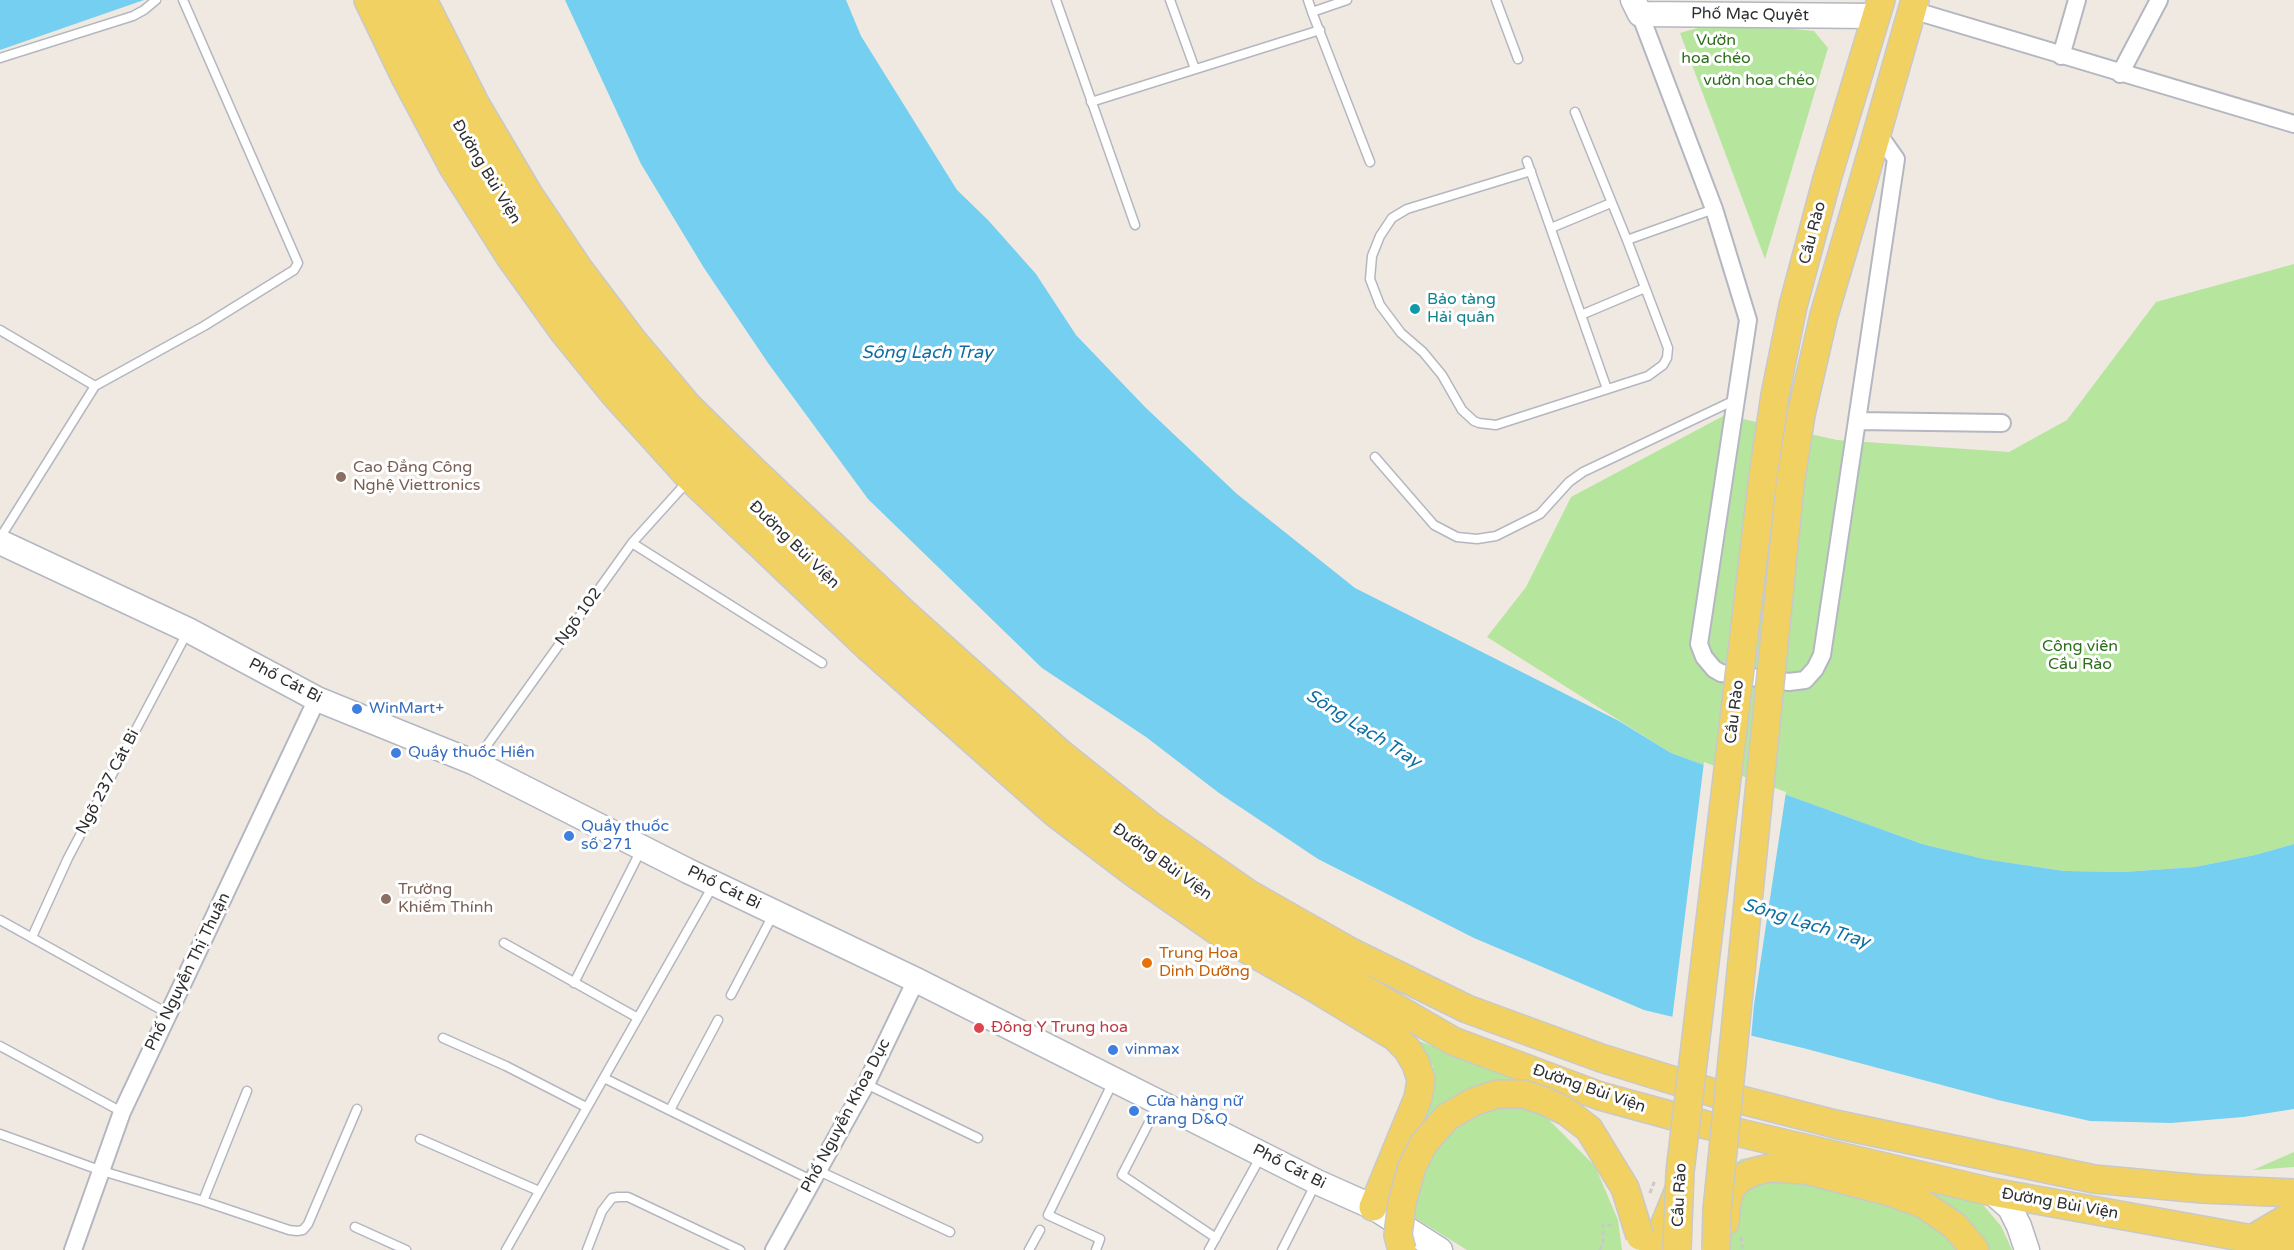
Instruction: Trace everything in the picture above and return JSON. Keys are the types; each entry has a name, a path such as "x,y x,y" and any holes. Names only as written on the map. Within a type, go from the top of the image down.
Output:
{"main road":[{"name":"Đường Bùi Viện","path":"368,0 405,77 453,167 510,257 563,331 615,395 690,478 870,649 1055,813 1134,873 1234,928 1453,1041 1600,1096 1717,1128 1992,1192 2252,1239 2294,1241"},
{"name":"Đường Bùi Viện","path":"396,0 452,115 504,204 558,283 614,358 671,424 811,562 1027,757 1234,928 1311,986 1395,1037 1407,1049 1416,1064 1421,1080 1418,1098 1372,1207"},
{"name":"Đường Bùi Viện","path":"423,0 476,105 528,193 579,269 634,342 688,406 895,605 1060,753 1150,825 1249,894 1351,952 1467,1009 1601,1058 1714,1092 1836,1124 2094,1179 2202,1190 2294,1193"},
{"name":"Cầu Rào","path":"1716,1250 1717,1210 1790,485 1824,315 1913,5"},
{"name":"Cầu Rào","path":"1677,1250 1678,1191 1763,476 1775,395 1793,306 1827,179 1879,8"},
{"path":"1402,1250 1398,1235 1402,1203 1412,1167 1424,1143 1447,1117 1473,1102 1497,1094 1523,1094 1545,1101 1567,1112 1589,1129 1625,1188 1645,1245"},
{"path":"1725,1250 1725,1218 1730,1190 1739,1179 1769,1168 1806,1170 1893,1193 1923,1204 1955,1226 1975,1250"},
{"path":"1645,1245 1678,1191"},
{"path":"2252,1239 2294,1214"},
{"name":"Đường Bùi Viện","path":"2252,1239 2277,1250"}],"street":[{"path":"2061,56 2077,0"},
{"path":"2120,74 2159,0"},
{"path":"1913,5 2061,56 2294,124"},
{"path":"1636,7 1714,209 1748,320 1699,644 1704,657 1721,674 1789,682 1805,680 1815,669 1822,655 1896,159 1877,132"},
{"name":"Phố Mạc Quyêt","path":"1636,7 1879,8"},
{"path":"1857,422 2002,423"},
{"name":"Phố Cát Bi","path":"0,540 188,630 317,699 475,763 714,884 1115,1078 1317,1182 1372,1207 1440,1250"},
{"name":"Phố Nguyễn Thị Thuận","path":"73,1250 122,1112 317,699"},
{"name":"Phố Nguyễn Khoa Dục","path":"774,1250 866,1084 915,980"},
{"path":"1992,1192 2010,1208 2027,1250"},
{"path":"2226,1250 2252,1239"}],"lane":[{"path":"0,58 133,16 156,0"},
{"path":"0,540 95,386 204,326 294,270 298,263 294,248 250,156 183,0"},
{"path":"1056,0 1135,225"},
{"path":"1170,0 1195,69"},
{"path":"1308,0 1370,162"},
{"path":"1312,12 1347,0"},
{"path":"1496,0 1518,59"},
{"path":"1091,102 1320,30"},
{"path":"1531,171 1407,209 1392,218 1380,236 1372,256 1370,279 1380,305 1401,333 1423,352 1442,375 1462,410 1479,423 1496,425 1648,376 1663,365 1667,358 1668,348 1646,288 1575,112"},
{"path":"1527,161 1607,389"},
{"path":"1551,228 1611,203"},
{"path":"1627,240 1714,209"},
{"path":"1581,315 1646,288"},
{"path":"0,330 95,386"},
{"path":"1375,457 1434,525 1457,537 1478,539 1496,536 1540,514 1569,482 1583,472 1736,400"},
{"name":"Ngõ 102","path":"475,763 632,543 690,478"},
{"path":"632,543 822,663"},
{"name":"Ngõ 237 Cát Bi","path":"32,937 68,858 188,630"},
{"path":"574,983 642,848"},
{"path":"506,1250 714,884"},
{"path":"731,995 774,912"},
{"path":"0,920 167,1013"},
{"path":"504,943 638,1018"},
{"path":"670,1110 718,1020"},
{"path":"443,1038 506,1066 586,1107"},
{"path":"0,1046 122,1112"},
{"path":"604,1078 815,1175 950,1232"},
{"path":"1096,1250 1100,1239 1048,1215 1115,1078"},
{"path":"866,1084 978,1138"},
{"path":"203,1201 247,1091"},
{"path":"1160,1102 1122,1175 1216,1238"},
{"path":"0,1134 102,1171 289,1230 303,1230 308,1224 357,1109"},
{"path":"420,1139 539,1191"},
{"path":"1209,1250 1263,1153"},
{"path":"1282,1250 1317,1182"},
{"path":"587,1250 602,1211 612,1198 618,1197 628,1197 740,1250"},
{"path":"355,1227 406,1250"},
{"path":"1029,1250 1040,1230"}],"green space":[{"name":"Vườn hoa chéo","path":"1722,21 1814,31 1828,48 1765,259 1680,33"},
{"name":"Công viên Cầu Rào","path":"2294,264 2294,844 2255,855 2195,867 2124,872 2064,871 1984,859 1922,844 1671,753 1487,637 1526,587 1571,497 1725,415 1837,440 2009,452 2067,420 2156,302"},
{"path":"1411,1038 1520,1079 1551,1122 1595,1166 1618,1220 1622,1250 1467,1250 1396,1206 1432,1100 1433,1066"},
{"path":"2294,1152 2294,1167 2253,1170"},
{"path":"1784,1153 1979,1200 2001,1226 2012,1250 1708,1250 1724,1173 1741,1159"}],"water":[{"path":"0,0 144,0 0,50"},
{"name":"Sông Lạch Tray","path":"565,0 846,0 861,36 957,190 988,220 1036,274 1076,335 1145,407 1237,494 1355,588 1619,721 1671,753 1922,844 1984,859 2064,871 2124,872 2195,867 2255,855 2294,844 2294,1109 2243,1117 2171,1123 2090,1121 1998,1100 1803,1048 1644,1010 1474,938 1318,859 1219,793 1146,737 1042,668 868,499 768,363 704,268 641,164"}],"pier":[{"path":"1704,762 1786,792 1751,1039 1672,1020"}],"place":[{"name":"Bảo tàng Hải quân","path":"1415,309"},
{"name":"Cao Đẳng Công Nghệ Viettronics","path":"341,477"},
{"name":"WinMart+","path":"357,709"},
{"name":"Quầy thuốc Hiền","path":"396,753"},
{"name":"Quầy thuốc số 271","path":"569,836"},
{"name":"Trường Khiếm Thính","path":"386,899"},
{"name":"Trung Hoa Dinh Dưỡng","path":"1147,963"},
{"name":"Đông Y Trung hoa","path":"979,1028"},
{"name":"vinmax","path":"1113,1050"},
{"name":"Cửa hàng nữ trang D&Q","path":"1134,1111"}],"park label":[{"name":"vườn hoa chéo","path":"1759,81"}]}
